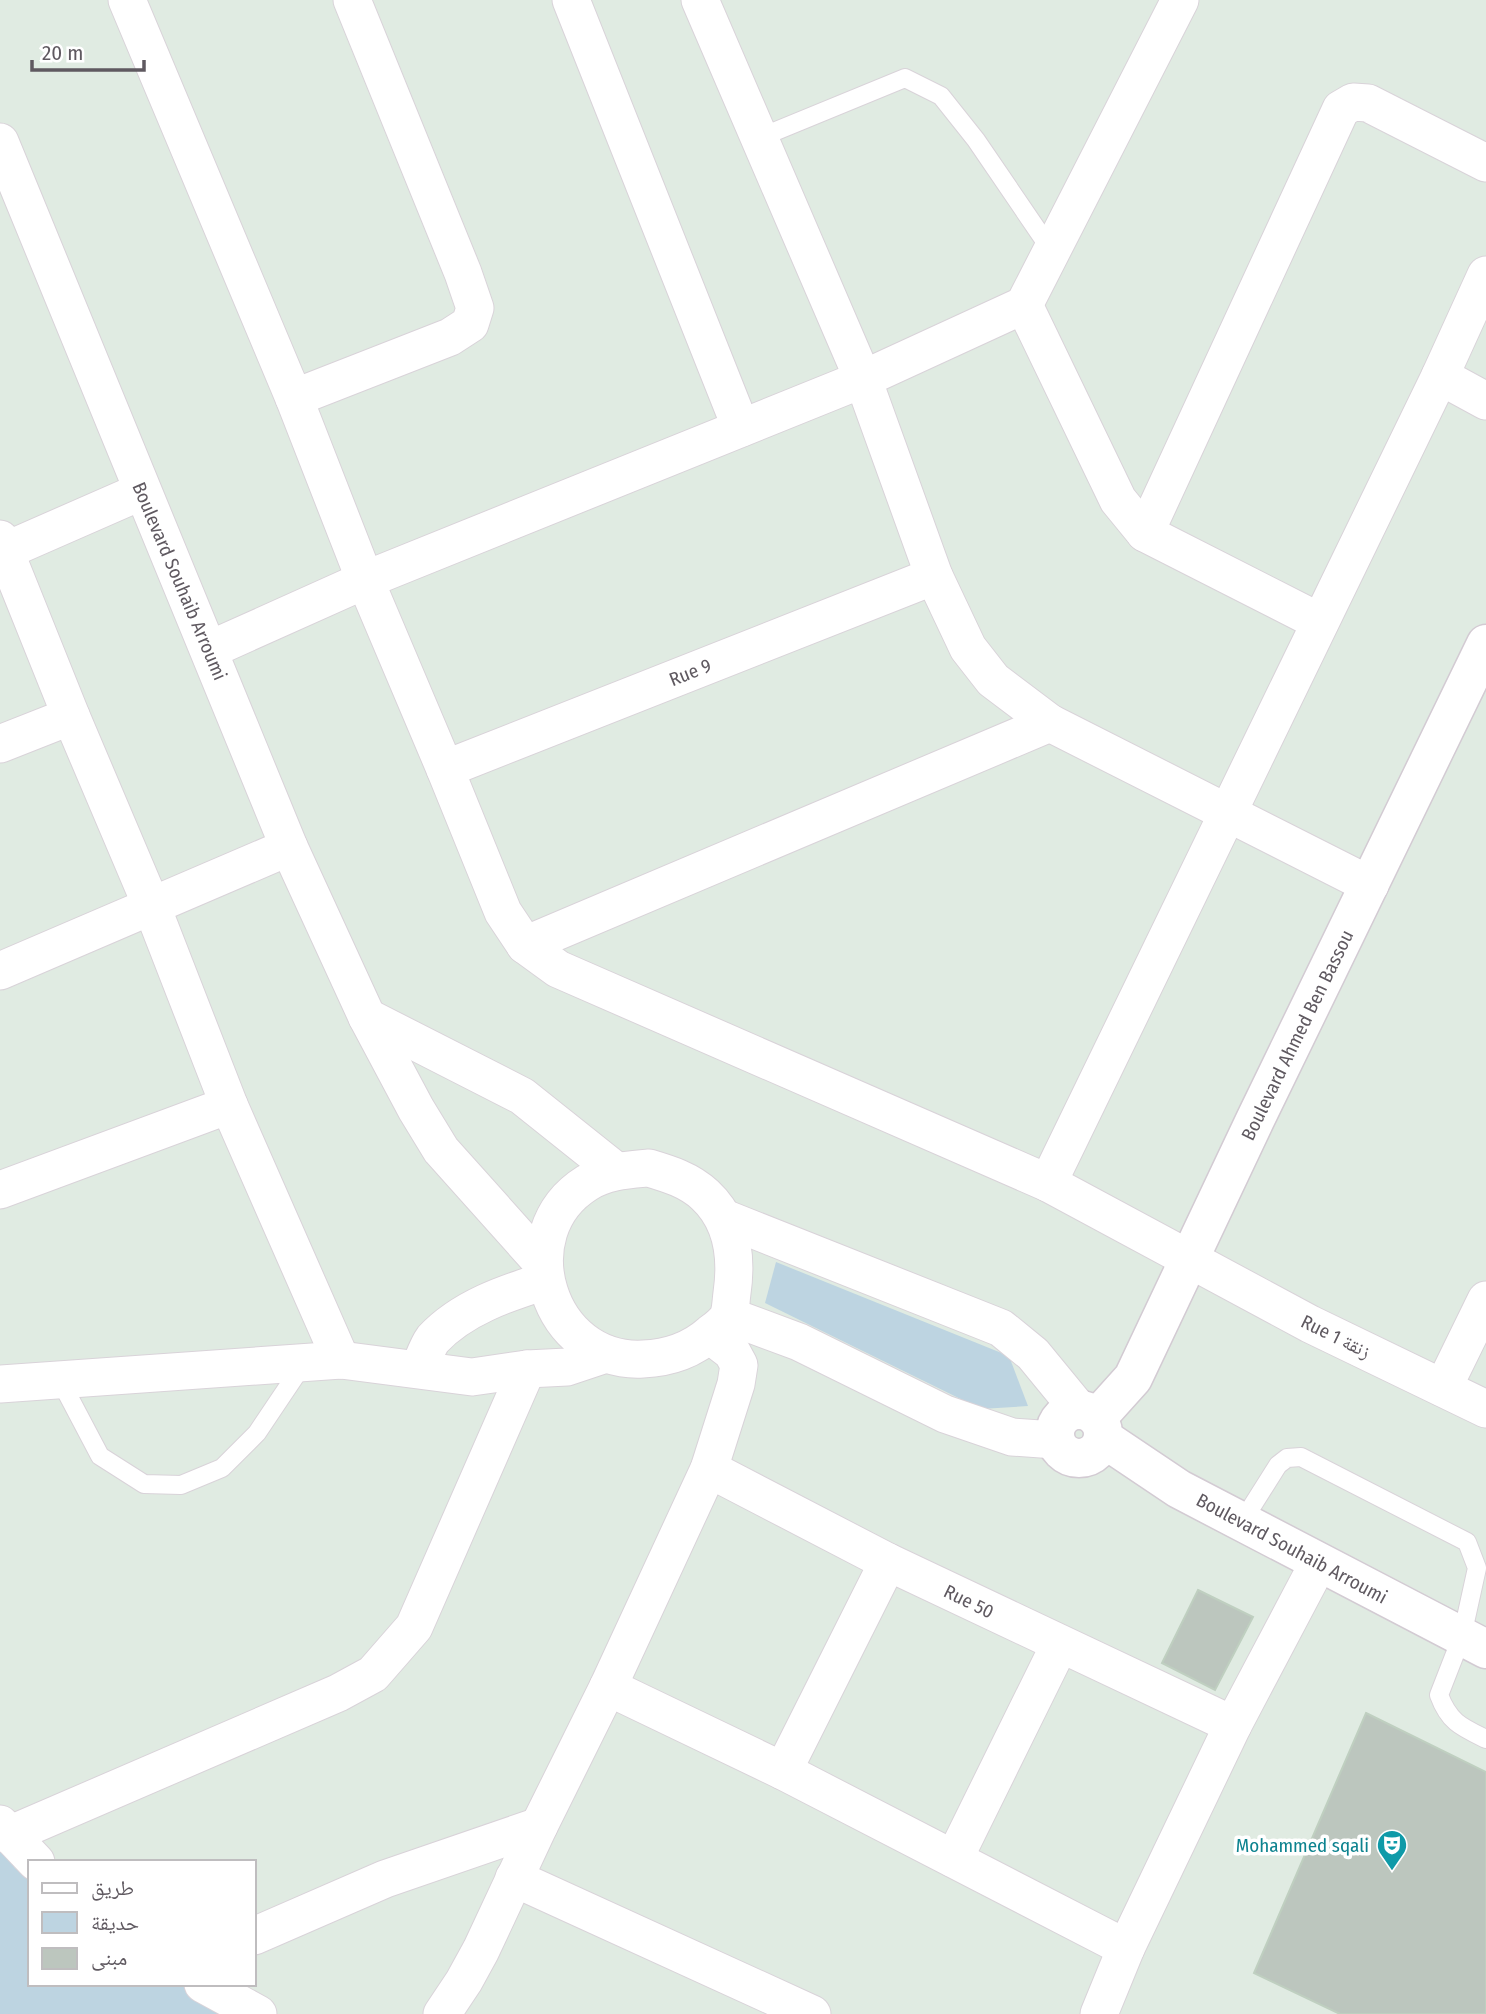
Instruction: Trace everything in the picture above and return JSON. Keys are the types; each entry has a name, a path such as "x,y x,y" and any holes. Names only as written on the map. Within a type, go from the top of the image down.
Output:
{"street":[{"path":"127,0 294,398 365,580 503,912 525,945 1050,723"},
{"path":"294,398 450,337 470,324 475,309 463,273 352,0"},
{"path":"571,0 741,428"},
{"path":"700,0 863,379 934,576 968,648 992,680 1050,723 1370,885"},
{"path":"209,650 365,580 863,379 1024,305 1180,0"},
{"path":"1145,533 1341,109 1353,102 1368,103 1486,163"},
{"name":"Boulevard Souhaib Arroumi","path":"0,142 289,847 367,1017 441,1150 544,1272"},
{"path":"1048,1184 1440,376 1486,275"},
{"path":"1024,305 1118,500 1145,533 1320,622"},
{"path":"1440,376 1486,401"},
{"path":"142,491 2,545 152,907 229,1105 341,1360"},
{"name":"Rue 9","path":"445,769 934,576"},
{"name":"Boulevard Ahmed Ben Bassou","path":"1055,1440 1066,1455 1084,1458 1099,1447 1093,1422 1133,1378 1370,885 1481,664"},
{"path":"0,744 71,716"},
{"path":"0,971 289,847"},
{"name":"Rue 1 زنقة","path":"525,945 558,969 1048,1184 1310,1324 1486,1409"},
{"path":"367,1017 522,1096 616,1171"},
{"path":"0,1190 229,1105"},
{"path":"649,1168 679,1177 705,1195 724,1218 733,1246 735,1276 720,1325 687,1350 660,1358 631,1360 606,1354 580,1340 561,1320 544,1272 549,1233 564,1205 587,1183 616,1171 649,1168"},
{"name":"Boulevard Souhaib Arroumi","path":"724,1218 1001,1328 1033,1354 1093,1422 1179,1489 1474,1642"},
{"path":"419,1369 432,1340 463,1315 544,1272"},
{"path":"1443,1388 1486,1300"},
{"path":"720,1325 799,1342 945,1414 1012,1437 1055,1440"},
{"path":"442,2014 481,1950 608,1687 709,1469 736,1384 738,1365 720,1325"},
{"path":"0,1384 341,1360 472,1377 527,1369 567,1367 606,1354"},
{"path":"34,1860 5,1830 338,1693 373,1674 414,1628 527,1369"},
{"name":"Rue 50","path":"709,1469 888,1562 1233,1725"},
{"path":"783,1772 888,1562"},
{"path":"1098,2014 1126,1948 1233,1725 1319,1562"},
{"path":"954,1859 1060,1644"},
{"path":"608,1687 783,1772 1126,1948"},
{"path":"256,1935 385,1879 539,1826"},
{"path":"514,1878 812,2014"},
{"path":"207,1986 258,2014"}],"lane":[{"path":"759,138 905,78 940,96 976,140 1051,250"},
{"path":"60,1380 100,1457 144,1484 181,1485 222,1468 257,1433 304,1363"},
{"path":"1242,1522 1278,1465 1287,1458 1301,1457 1466,1542 1477,1568 1474,1642 1439,1695 1445,1711 1457,1725 1486,1739"}],"green space":[{"path":"776,1262 1009,1356 1028,1406 981,1409 765,1303"},
{"path":"0,1845 15,1868 28,1878 28,1986 182,1986 226,2014 0,2014"}],"building":[{"path":"1198,1590 1253,1617 1215,1690 1162,1663"},
{"name":"Mohammed sqali","path":"1366,1713 1486,1772 1486,2014 1340,2014 1254,1973"}],"place":[{"name":"Mohammed sqali","path":"1392,1872"}]}
